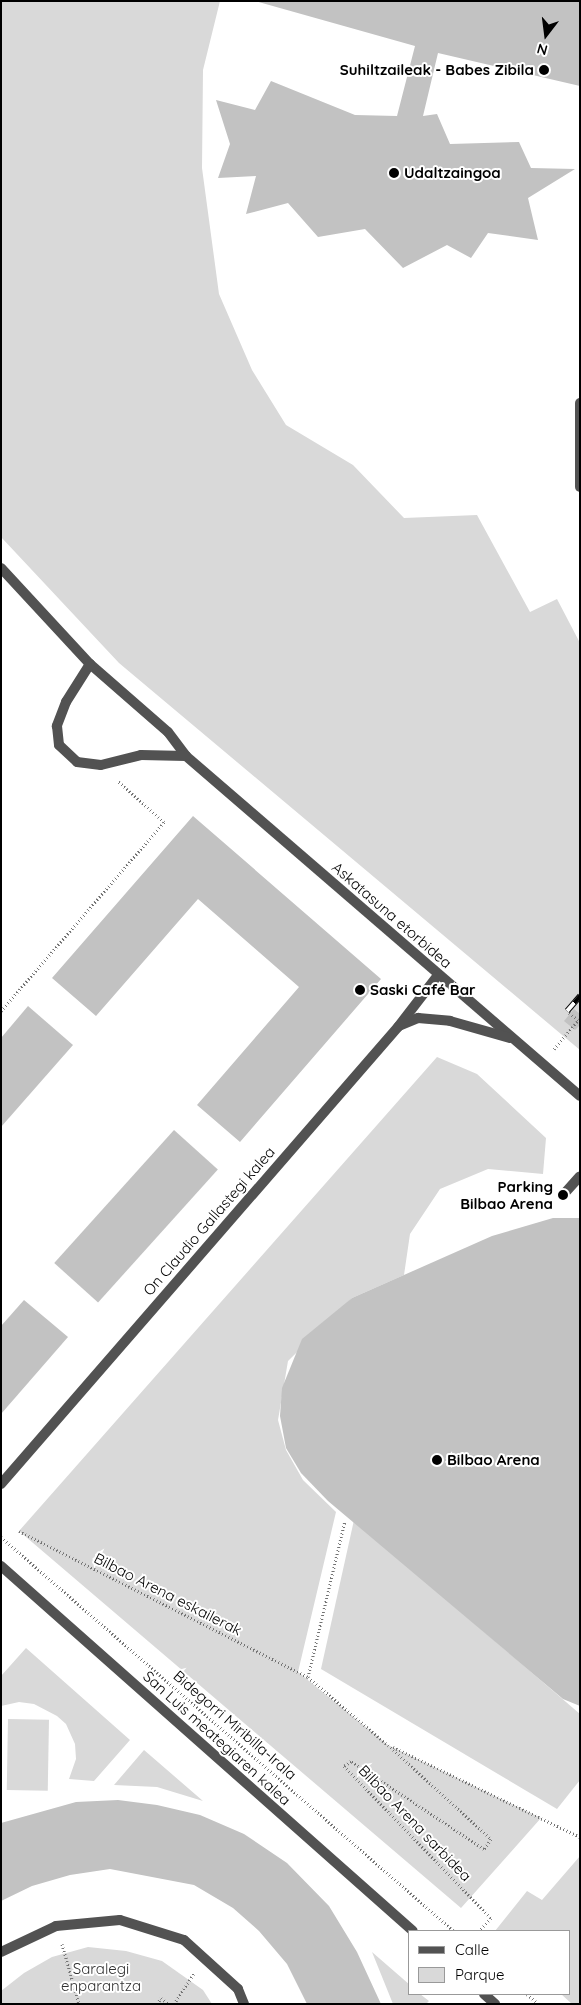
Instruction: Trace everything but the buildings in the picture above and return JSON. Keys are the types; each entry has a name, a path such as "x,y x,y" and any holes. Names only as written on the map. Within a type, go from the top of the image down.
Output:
{"street":[{"path":"580,403 580,487"},
{"name":"Askatasuna etorbidea","path":"1,568 90,664 168,732 186,756 580,1096"},
{"path":"90,664 66,702 57,726 59,745 77,762 101,765 141,755 186,756"},
{"name":"On Claudio Gallastegi kalea","path":"1,1484 398,1027 438,975"},
{"path":"398,1027 418,1018 450,1021 513,1038"},
{"path":"563,1195 580,1176"},
{"name":"San Luis meategiaren kalea","path":"1,1566 412,1930"},
{"path":"1,1952 56,1926 120,1920 184,1940 207,1958 238,1989 244,2004"},
{"path":"485,1995 495,2004"}],"path":[{"path":"1,1011 164,822 101,765"},
{"path":"542,1063 578,1020 567,1011"},
{"path":"308,1677 345,1521"},
{"name":"Bilbao Arena eskailerak","path":"19,1531 308,1677"},
{"name":"Bidegorri Miribilla-Irala","path":"1,1537 453,1930"},
{"name":"Bilbao Arena sarbidea","path":"308,1677 388,1745 491,1839 484,1849 351,1761 344,1766 492,1918 480,1930"},
{"name":"Bilbao Arena sarbidea","path":"388,1745 580,1836"},
{"path":"62,1942 79,2004"},
{"path":"174,2004 207,1958"},
{"path":"528,1995 539,2004"},
{"path":"157,2004 161,1998 169,2004"}],"green space":[{"path":"1,1 220,1 203,70 202,168 219,294 252,370 286,425 353,465 404,518 477,515 530,612 557,599 580,643 580,1050 119,663 1,537"},
{"path":"437,1057 477,1074 546,1138 543,1174 488,1169 440,1189 410,1234 404,1275 352,1298 288,1361 278,1420 286,1450 303,1480 336,1512 298,1672 388,1745 541,1818 461,1908 19,1531"},
{"path":"354,1520 580,1714 580,1780 557,1809 321,1669"},
{"path":"26,1648 130,1740 94,1781 69,1779 76,1759 75,1744 66,1724 57,1716 34,1704 19,1702 1,1706 1,1676"},
{"path":"8,1719 49,1720 48,1791 7,1790"},
{"path":"144,1750 203,1801 157,1787 114,1785"},
{"path":"580,1856 580,2004 572,2004 562,1995 571,1995 571,1930 496,1930 527,1891 542,1900"},
{"name":"Saralegi enparantza","path":"88,1947 126,1951 162,1961 203,1990 212,2004 1,2004 1,1991 24,1973 52,1957"},
{"path":"372,1952 408,1983 408,1995 421,1995 429,2001 426,2004 393,2004"}],"railway":[{"path":"567,1011 580,996"}],"place":[{"name":"Suhiltzaileak - Babes Zibila","path":"544,70"},
{"name":"Udaltzaingoa","path":"394,173"},
{"name":"Saski Café Bar","path":"360,990"},
{"name":"Parking Bilbao Arena","path":"563,1195"},
{"name":"Bilbao Arena","path":"437,1460"}]}
